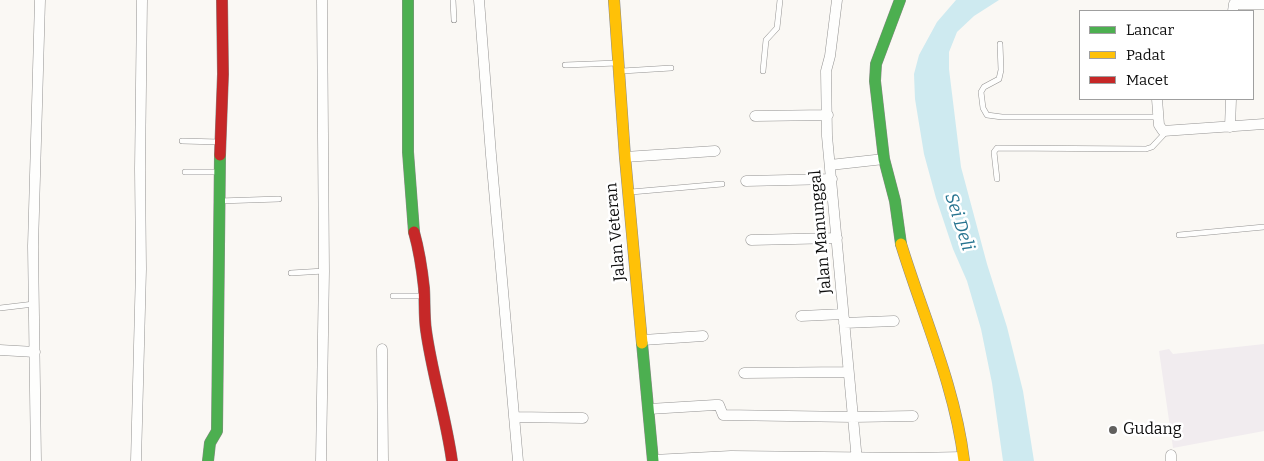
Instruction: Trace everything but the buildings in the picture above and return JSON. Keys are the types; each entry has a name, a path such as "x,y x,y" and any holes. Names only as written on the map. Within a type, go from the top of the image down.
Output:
{"street":[{"path":"36,461 33,246 40,0"},
{"path":"136,461 141,269 142,0"},
{"path":"208,461 209,446 217,431 218,201 223,74 222,0"},
{"path":"321,461 324,271 322,0"},
{"path":"408,0 408,152 414,230 420,250 425,296 426,329 452,461"},
{"path":"479,0 490,155 518,461"},
{"name":"Jalan Veteran","path":"614,0 625,157 653,461"},
{"name":"Jalan Manunggal","path":"837,0 830,56 826,71 830,165 857,460"},
{"path":"653,461 731,456 857,460 963,459 961,437 946,379 900,245 894,201 884,159 875,81 876,64 900,0"},
{"path":"1233,5 1264,4"},
{"path":"1156,100 1157,117 1161,129 1167,131 1264,124"},
{"path":"1230,127 1231,100"},
{"path":"756,116 828,115"},
{"path":"625,157 715,151"},
{"path":"830,165 884,159"},
{"path":"746,181 832,179"},
{"path":"750,240 837,238"},
{"path":"801,316 894,321"},
{"path":"643,340 703,336"},
{"path":"382,349 383,461"},
{"path":"0,350 35,352"},
{"path":"744,373 848,372"},
{"path":"649,409 719,406 723,415 913,416"},
{"path":"514,417 583,418"}],"lane":[{"path":"453,0 454,20"},
{"path":"763,71 766,40 777,28 780,0"},
{"path":"1000,44 1001,70 999,79 984,87 981,92 984,113 1002,117 1157,117"},
{"path":"565,64 671,68"},
{"path":"997,180 994,152 997,148 1146,149 1152,147 1167,131"},
{"path":"182,141 220,142"},
{"path":"184,172 219,172"},
{"path":"628,192 722,184"},
{"path":"218,201 279,199"},
{"path":"1180,235 1264,227"},
{"path":"291,274 324,271"},
{"path":"393,296 425,296"},
{"path":"0,308 35,304"}],"shaded area":[{"path":"1264,344 1264,431 1173,448 1159,351 1169,349 1173,354"}],"water":[{"name":"Sei Deli","path":"956,0 999,0 974,16 957,32 949,52 949,69 961,167 987,264 1007,327 1023,391 1034,461 1003,461 992,383 981,329 967,281 953,249 936,198 924,154 915,99 914,74 919,55 937,22"}],"traffic: fast":[{"path":"408,0 408,152 414,232"},
{"path":"900,0 876,64 875,81 884,159 895,201 901,244"},
{"path":"208,461 210,443 217,431 220,155"},
{"path":"642,343 653,461"}],"traffic: slow":[{"path":"614,0 625,157 642,343"},
{"path":"901,244 946,378 960,433 964,461"}],"traffic: jam":[{"path":"220,155 223,74 222,0"},
{"path":"414,232 424,288 425,325 452,461"}],"place":[{"name":"Gudang","path":"1113,430"}]}
